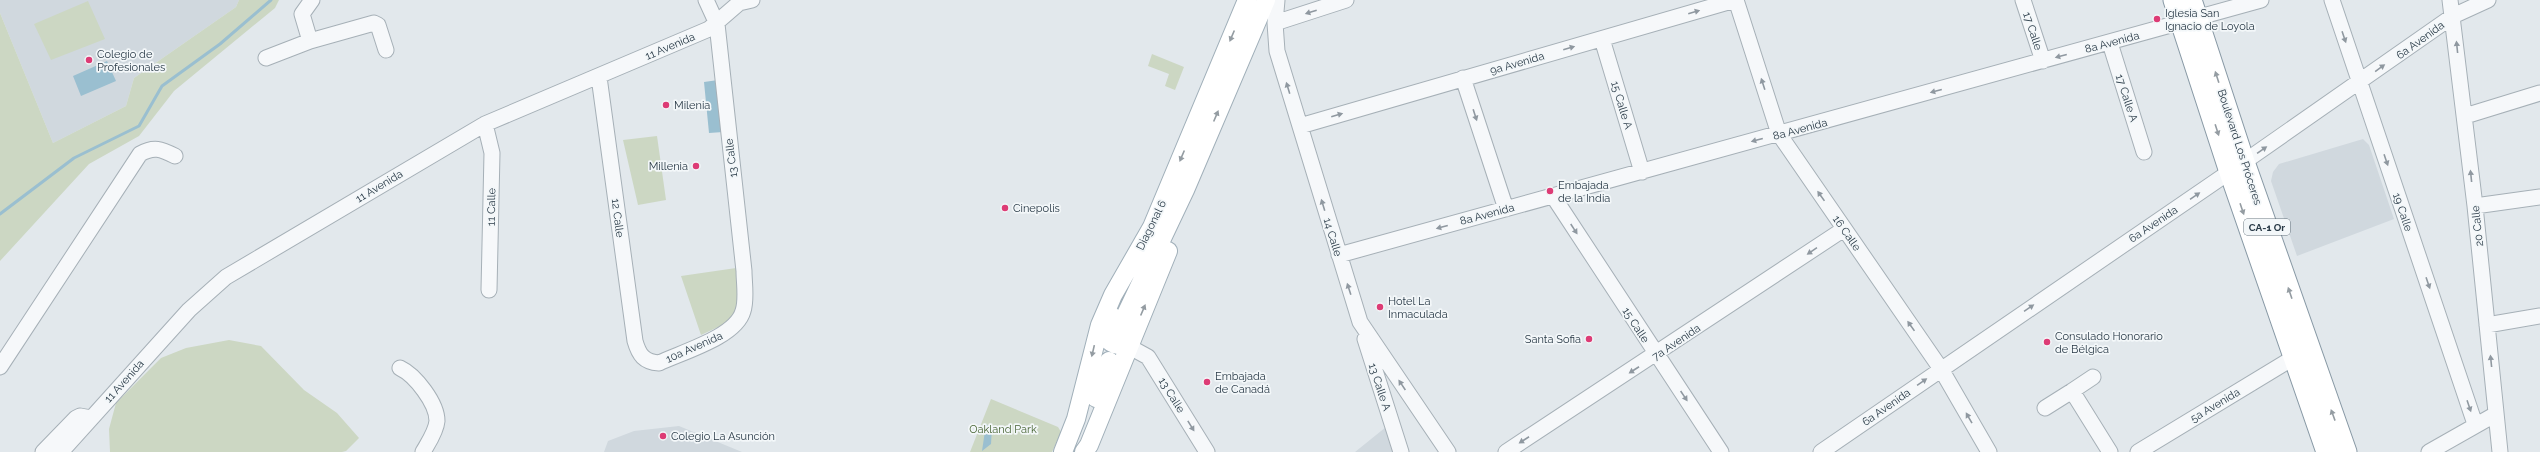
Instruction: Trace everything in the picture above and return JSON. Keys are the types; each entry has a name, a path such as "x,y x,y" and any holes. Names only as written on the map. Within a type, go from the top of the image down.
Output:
{"highway":[{"name":"Boulevard Los Próceres","path":"2174,0 2190,14 2293,358 2327,452"},
{"name":"Boulevard Los Próceres","path":"2237,167 2346,452"}],"main road":[{"name":"Diagonal 6","path":"1063,452 1073,428 1100,325 1113,295 1144,243 1247,0"},
{"name":"Diagonal 6","path":"1119,329 1185,190 1266,0"},
{"name":"Diagonal 6","path":"1079,452 1187,206 1185,190"},
{"path":"1084,452 1089,445 1120,356 1106,332 1144,253 1144,243"},
{"path":"1056,452 1064,433 1073,428"}],"street":[{"path":"310,42 302,14 312,0"},
{"name":"13 Calle","path":"706,0 717,24 744,271 744,309 741,319"},
{"name":"11 Avenida","path":"60,452 188,310 226,277 485,124 709,29 717,24 739,3 752,0"},
{"name":"14 Calle","path":"1277,0 1275,24 1277,51 1360,322"},
{"path":"1275,24 1346,0"},
{"name":"9a Avenida","path":"1300,126 1736,0"},
{"name":"16 Calle","path":"1736,0 1779,134 1941,369 1989,452"},
{"name":"17 Calle","path":"2023,0 2043,62"},
{"name":"8a Avenida","path":"1339,256 2110,43 2190,14 2261,0"},
{"name":"19 Calle","path":"2332,0 2475,424"},
{"name":"20 Calle","path":"2450,0 2475,206 2493,324 2496,414 2500,452"},
{"name":"6a Avenida","path":"1821,452 2360,83 2453,16 2488,0"},
{"path":"266,58 310,42 374,23 378,25 386,50"},
{"name":"15 Calle A","path":"1602,38 1642,172"},
{"name":"17 Calle A","path":"2110,43 2144,152"},
{"name":"12 Calle","path":"600,76 635,341 638,351 643,358"},
{"path":"1463,78 1506,209"},
{"path":"2465,116 2540,94"},
{"name":"11 Calle","path":"485,124 492,153 489,290"},
{"path":"0,367 140,154 149,149 159,148 176,156"},
{"name":"15 Calle","path":"1553,196 1721,452"},
{"path":"2475,206 2540,197"},
{"name":"7a Avenida","path":"1506,452 1656,355 1844,229"},
{"path":"2493,324 2540,316"},
{"name":"10a Avenida","path":"643,358 650,362 659,363 725,333 741,319"},
{"name":"13 Calle A","path":"1360,322 1378,361 1391,421 1401,452"},
{"name":"13 Calle","path":"1120,356 1134,354 1148,357 1207,452"},
{"name":"5a Avenida","path":"2138,452 2293,358"},
{"path":"1378,361 1417,406 1448,452"},
{"path":"400,368 411,375 435,411 435,429 423,452"},
{"path":"2045,408 2093,377"},
{"path":"2072,391 2110,452"},
{"path":"1391,421 1392,410 1397,404 1403,402 1417,406"},
{"path":"2429,452 2475,424 2496,414"},
{"path":"43,452 76,418 80,416 91,418"}],"shaded area":[{"name":"Colegio de Profesionales","path":"0,0 239,0 236,7 134,78 126,106 53,143 0,13"},
{"path":"2363,139 2369,145 2394,219 2297,256 2271,181 2273,172 2279,164"},
{"name":"Colegio La Asunción","path":"679,426 742,452 604,452 608,441 634,431"},
{"path":"1386,427 1394,452 1355,452"}],"green space":[{"path":"239,0 279,0 275,8 174,91 139,136 89,164 0,261 0,13 53,143 126,106 134,78 236,7"},
{"path":"88,1 105,39 51,60 34,24"},
{"path":"1152,54 1184,67 1175,90 1165,86 1169,74 1148,66"},
{"path":"657,136 666,200 638,205 623,140"},
{"path":"743,267 743,308 731,321 701,335 681,276"},
{"path":"229,340 261,346 304,390 337,413 359,438 346,451 342,452 110,452 109,429 116,403 161,358 186,348"},
{"name":"Oakland Park","path":"991,399 1058,427 1061,432 1052,452 970,452"}],"water":[{"path":"107,61 116,81 81,96 73,76"},
{"path":"718,80 723,132 709,133 704,82"},
{"path":"986,424 992,428 991,444 982,451"}],"waterway":[{"path":"0,214 74,158 139,126 162,86 220,44 271,0"}],"place":[{"name":"Iglesia San Ignacio de Loyola","path":"2157,19"},
{"name":"Colegio de Profesionales","path":"89,60"},
{"name":"Milenia","path":"666,105"},
{"name":"Millenia","path":"696,166"},
{"name":"Embajada de la India","path":"1550,191"},
{"name":"Cinepolis","path":"1005,208"},
{"name":"Hotel La Inmaculada","path":"1380,307"},
{"name":"Santa Sofia","path":"1589,339"},
{"name":"Consulado Honorario de Bélgica","path":"2047,342"},
{"name":"Embajada de Canadá","path":"1207,382"},
{"name":"Colegio La Asunción","path":"663,436"}]}
